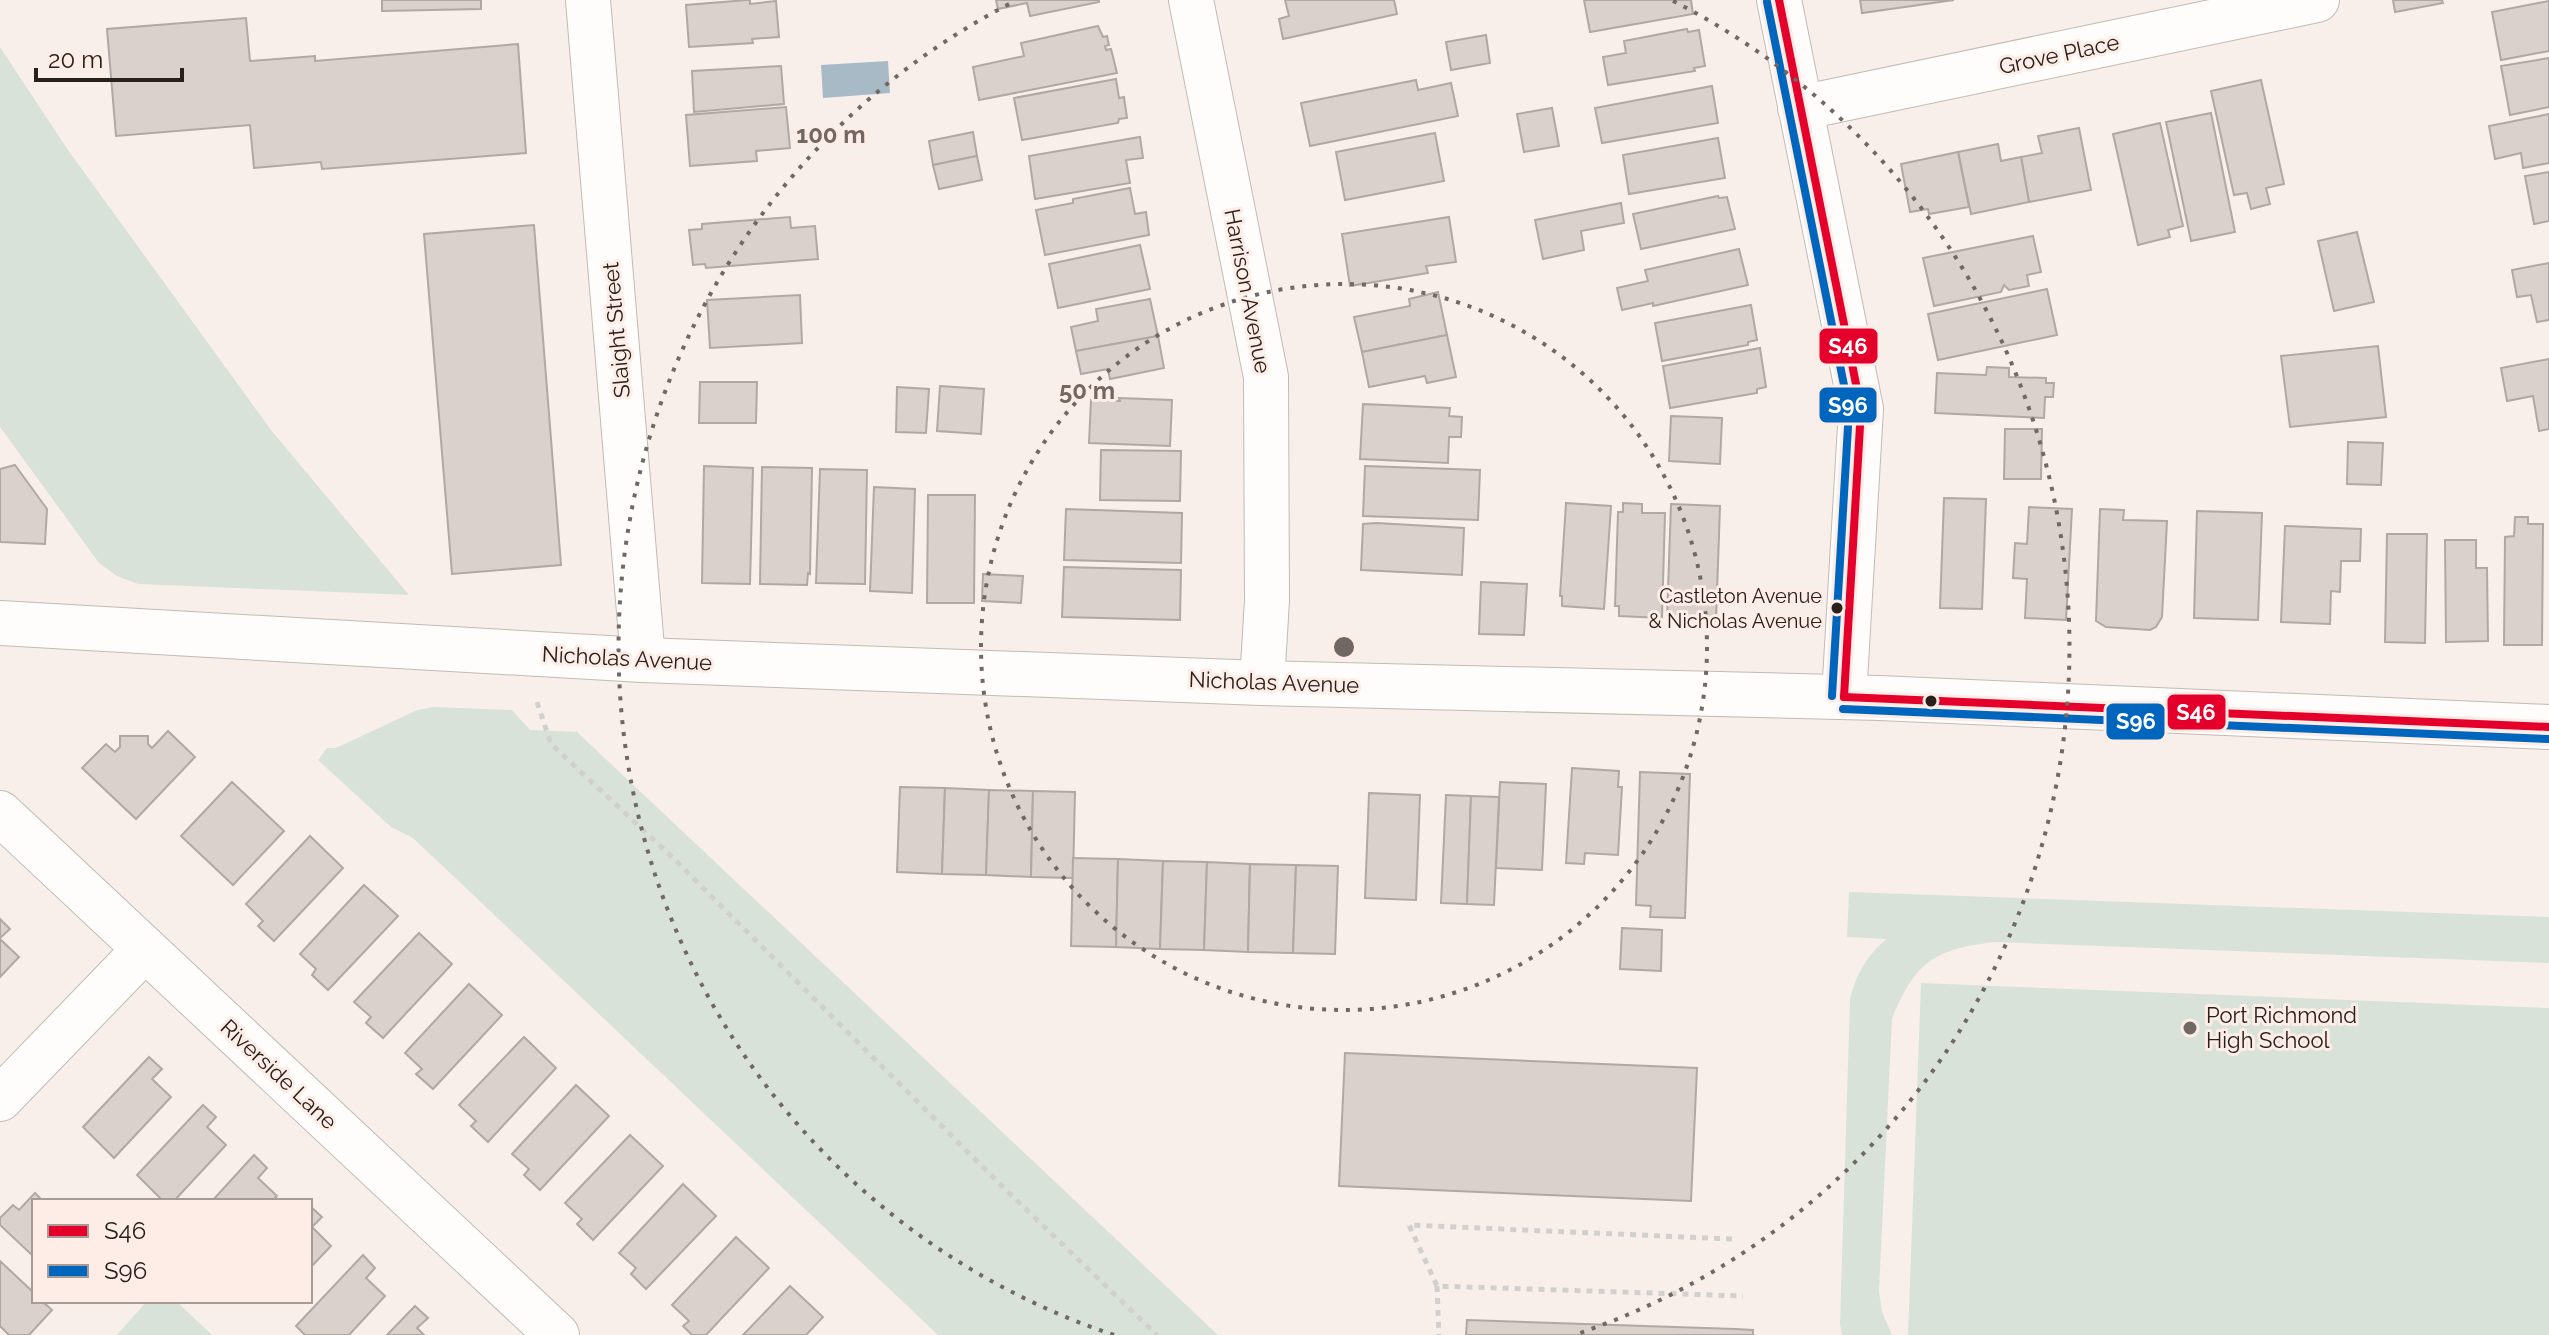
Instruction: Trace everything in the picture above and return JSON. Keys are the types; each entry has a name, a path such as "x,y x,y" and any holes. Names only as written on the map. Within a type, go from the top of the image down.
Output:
{"street":[{"name":"Slaight Street","path":"588,0 643,660"},
{"name":"Harrison Avenue","path":"1191,0 1266,377 1267,600 1262,683"},
{"path":"1779,0 1861,409 1844,697"},
{"name":"Grove Place","path":"1800,108 2317,0"},
{"name":"Nicholas Avenue","path":"0,623 643,660 1262,683 1844,697 2549,727"},
{"name":"Riverside Lane","path":"0,813 557,1335"},
{"path":"0,1099 145,949"}],"path":[{"path":"533,654 538,709 551,744 670,855 1006,1190 1157,1335"},
{"path":"1439,1335 1437,1286 1409,1225 1732,1239"},
{"path":"1437,1286 1743,1296"}],"shaded area":[{"path":"0,47 68,150 271,430 409,595 138,584 117,576 99,563 0,427"},
{"path":"432,707 512,710 530,730 577,732 1218,1335 938,1335 413,838 391,827 318,760 327,748 336,748 415,711"},
{"path":"1849,892 2549,917 2549,963 1995,942 1942,954 1919,971 1909,984 1892,1019 1879,1292 1882,1312 1892,1335 1842,1335 1850,999 1863,966 1886,939 1847,937"},
{"path":"1921,983 2549,1008 2549,1335 1908,1335"},
{"path":"145,1303 178,1303 212,1335 117,1335"}],"water":[{"path":"888,61 890,93 823,98 821,65"}],"building":[{"path":"382,0 481,0 481,9 382,11"},
{"path":"750,0 750,4 776,1 779,37 752,39 753,43 689,47 686,5"},
{"path":"996,0 1099,2 1030,16 1027,3 998,9"},
{"path":"1285,0 1394,0 1397,14 1283,39 1279,19 1289,16"},
{"path":"1584,0 1691,0 1693,14 1590,32"},
{"path":"1860,0 1954,0 1862,13"},
{"path":"2393,0 2442,0 2443,3 2395,12"},
{"path":"2549,1 2549,51 2501,60 2492,12"},
{"path":"246,18 250,61 315,56 315,61 518,44 526,153 322,169 321,162 254,168 250,125 116,136 107,29"},
{"path":"1098,26 1103,37 1107,36 1109,45 1105,46 1106,50 1111,49 1117,73 979,100 973,67 1024,56 1021,43"},
{"path":"1687,29 1688,32 1699,30 1705,66 1694,68 1695,71 1608,85 1603,57 1626,53 1624,41"},
{"path":"1486,35 1490,63 1451,70 1446,42"},
{"path":"2549,58 2549,107 2510,115 2501,66"},
{"path":"781,66 784,104 694,112 692,71"},
{"path":"1116,79 1119,98 1124,97 1127,118 1119,119 1118,123 1022,140 1014,98"},
{"path":"1416,80 1418,90 1451,83 1458,116 1310,146 1301,103"},
{"path":"2261,80 2284,184 2266,188 2270,204 2251,209 2247,193 2234,195 2211,91"},
{"path":"1712,86 1718,123 1602,143 1595,108"},
{"path":"786,107 790,148 756,151 757,161 690,166 686,115"},
{"path":"1552,108 1559,146 1524,152 1517,114"},
{"path":"2211,113 2235,232 2191,241 2166,122"},
{"path":"2549,114 2549,163 2523,168 2521,153 2495,159 2489,126"},
{"path":"2160,123 2183,226 2168,230 2170,237 2138,245 2113,134"},
{"path":"2079,128 2091,190 2029,202 2021,157 2042,153 2038,136"},
{"path":"973,132 977,156 933,165 929,141"},
{"path":"1435,133 1444,181 1345,200 1336,152"},
{"path":"1140,137 1143,158 1126,160 1130,183 1035,199 1029,156"},
{"path":"1718,138 1725,178 1629,194 1623,155"},
{"path":"1998,144 2001,161 2021,157 2029,202 1971,214 1958,152"},
{"path":"1958,152 1969,207 1929,214 1928,209 1910,212 1901,164"},
{"path":"977,156 982,180 939,189 933,165"},
{"path":"2549,172 2549,221 2534,224 2525,176"},
{"path":"1130,188 1135,214 1146,212 1149,235 1045,255 1036,210"},
{"path":"1718,196 1727,197 1735,229 1641,249 1633,214"},
{"path":"1621,203 1624,223 1581,231 1584,250 1543,259 1535,220"},
{"path":"790,217 791,228 815,226 818,259 706,268 705,264 693,265 689,230 702,229 702,224"},
{"path":"1449,217 1456,262 1426,266 1428,273 1350,286 1342,234"},
{"path":"534,225 561,565 452,574 424,234"},
{"path":"2357,232 2374,302 2334,311 2318,241"},
{"path":"2033,236 2041,272 2027,275 2029,286 2009,290 2004,285 2001,292 1934,306 1923,258"},
{"path":"1140,245 1150,289 1058,308 1049,264"},
{"path":"1739,249 1748,285 1622,310 1617,288 1648,281 1645,270"},
{"path":"2549,263 2549,320 2537,322 2531,295 2517,297 2512,270"},
{"path":"2047,289 2057,335 1938,360 1928,314"},
{"path":"1438,292 1447,335 1362,352 1354,317 1410,306 1409,299"},
{"path":"800,295 802,343 710,348 707,300"},
{"path":"1150,299 1158,336 1076,351 1071,327 1098,321 1096,309"},
{"path":"1751,305 1757,340 1748,342 1748,345 1662,361 1655,323"},
{"path":"1447,335 1456,377 1427,383 1425,376 1369,387 1362,352"},
{"path":"1158,336 1164,368 1110,379 1108,369 1081,374 1076,351"},
{"path":"2378,346 2386,417 2290,427 2281,356"},
{"path":"1760,348 1766,387 1757,389 1757,393 1670,408 1663,366"},
{"path":"2549,359 2549,429 2539,431 2533,396 2507,401 2501,368"},
{"path":"1987,367 2009,368 2009,377 2046,378 2046,383 2054,383 2053,397 2045,397 2044,418 1935,413 1937,373 1986,375"},
{"path":"700,382 757,382 756,423 699,423"},
{"path":"940,386 984,389 981,434 937,431"},
{"path":"897,387 929,389 926,433 896,432"},
{"path":"1119,398 1172,400 1170,446 1089,443 1091,400 1120,401"},
{"path":"1363,404 1450,408 1449,416 1462,417 1461,437 1449,437 1448,463 1360,459"},
{"path":"1671,416 1722,418 1720,464 1669,461"},
{"path":"2005,429 2042,429 2041,479 2004,479"},
{"path":"2348,442 2383,443 2381,485 2347,484"},
{"path":"1101,450 1181,451 1180,501 1100,500"},
{"path":"15,465 47,509 45,544 0,542 0,469"},
{"path":"704,466 753,468 750,584 702,583"},
{"path":"1365,466 1480,470 1478,520 1363,516"},
{"path":"762,467 812,468 810,574 807,585 760,584"},
{"path":"820,469 867,470 865,584 816,583"},
{"path":"874,487 915,489 912,593 870,591"},
{"path":"928,495 975,495 974,603 927,603"},
{"path":"1944,498 1986,499 1982,609 1940,608"},
{"path":"1566,503 1611,506 1604,609 1562,606"},
{"path":"1623,503 1642,504 1642,513 1665,513 1662,618 1619,616 1619,606 1615,606 1618,512 1623,512"},
{"path":"1671,504 1720,506 1716,621 1667,619"},
{"path":"2029,507 2072,509 2066,620 2025,618 2027,579 2013,578 2015,543 2027,544"},
{"path":"1066,509 1182,513 1181,563 1064,560"},
{"path":"2100,509 2124,510 2123,520 2167,521 2162,617 2150,630 2106,627 2096,621"},
{"path":"2197,511 2262,513 2258,620 2194,618"},
{"path":"2515,517 2528,517 2528,524 2543,524 2542,645 2504,645 2505,537 2514,536"},
{"path":"1363,524 1464,528 1462,575 1361,570"},
{"path":"2285,526 2361,529 2360,561 2341,561 2340,592 2331,591 2330,624 2281,622"},
{"path":"2387,534 2427,534 2425,643 2385,642"},
{"path":"2445,540 2476,540 2476,568 2487,568 2488,641 2446,642"},
{"path":"1064,567 1181,570 1180,620 1062,617"},
{"path":"983,574 1023,576 1021,603 982,601"},
{"path":"1481,582 1527,584 1524,635 1479,634"},
{"path":"168,731 195,757 136,819 82,768 106,744 115,752 120,747 120,736 148,736 148,744 152,748"},
{"path":"1572,768 1619,771 1618,787 1622,787 1618,855 1585,853 1584,864 1566,863"},
{"path":"1640,772 1690,774 1685,918 1650,917 1651,906 1636,905"},
{"path":"232,782 284,831 233,885 181,836"},
{"path":"1500,782 1546,784 1542,870 1496,868"},
{"path":"900,787 945,788 942,874 897,872"},
{"path":"945,788 989,790 986,875 942,874"},
{"path":"989,790 1033,791 1031,877 986,875"},
{"path":"1033,791 1075,792 1073,878 1031,877"},
{"path":"1369,793 1420,795 1416,900 1365,898"},
{"path":"1446,795 1471,796 1467,904 1441,903"},
{"path":"1471,796 1499,797 1494,905 1467,904"},
{"path":"310,836 343,868 274,941 258,926 263,921 246,904"},
{"path":"1073,858 1118,859 1116,947 1071,946"},
{"path":"1118,859 1163,861 1160,949 1116,947"},
{"path":"1163,861 1207,862 1204,950 1160,949"},
{"path":"1207,862 1250,864 1248,952 1204,950"},
{"path":"1250,864 1296,865 1293,953 1248,952"},
{"path":"1296,865 1338,866 1335,954 1293,953"},
{"path":"364,885 398,916 328,990 312,975 316,969 300,954"},
{"path":"0,919 10,929 0,938"},
{"path":"1622,928 1662,930 1661,971 1620,969"},
{"path":"419,933 452,964 383,1038 366,1023 371,1017 354,1002"},
{"path":"0,939 19,957 0,977"},
{"path":"469,984 502,1015 433,1089 416,1074 422,1069 405,1053"},
{"path":"524,1037 556,1068 488,1142 471,1126 476,1121 459,1105"},
{"path":"1345,1053 1697,1068 1691,1201 1339,1186"},
{"path":"149,1057 162,1069 152,1079 171,1097 114,1158 83,1127"},
{"path":"576,1085 609,1116 540,1190 524,1175 529,1169 512,1154"},
{"path":"203,1105 216,1117 207,1127 226,1145 176,1199 161,1199 137,1175"},
{"path":"630,1135 663,1166 593,1240 577,1224 582,1219 565,1203"},
{"path":"254,1155 267,1168 258,1178 277,1196 274,1199 214,1199"},
{"path":"683,1184 716,1216 646,1289 631,1274 636,1268 619,1253"},
{"path":"35,1193 41,1199 32,1199 32,1255 0,1225 0,1218 13,1205 19,1210"},
{"path":"312,1208 322,1217 312,1227"},
{"path":"312,1227 331,1246 312,1266"},
{"path":"736,1237 769,1268 706,1335 692,1335 683,1326 689,1321 672,1305"},
{"path":"363,1255 375,1268 366,1278 385,1296 349,1335 305,1335 296,1326"},
{"path":"0,1261 32,1291 32,1303 44,1303 52,1310 29,1335 9,1335 0,1326"},
{"path":"790,1286 823,1317 806,1335 743,1335"},
{"path":"415,1306 428,1318 417,1328 424,1335 387,1335"},
{"path":"1467,1320 1735,1329 1753,1330 1753,1335 1466,1335"}],"transit line":[{"name":"S46","path":"1779,0 1861,409 1844,697"},
{"name":"S96","path":"1767,2 1849,410 1832,696"},
{"name":"S46","path":"1844,697 2549,727"},
{"name":"S96","path":"1843,709 2548,739"}],"place":[{"name":"Castleton Avenue & Nicholas Avenue","path":"1837,608"},
{"name":"Port Richmond High School","path":"2190,1028"}]}
